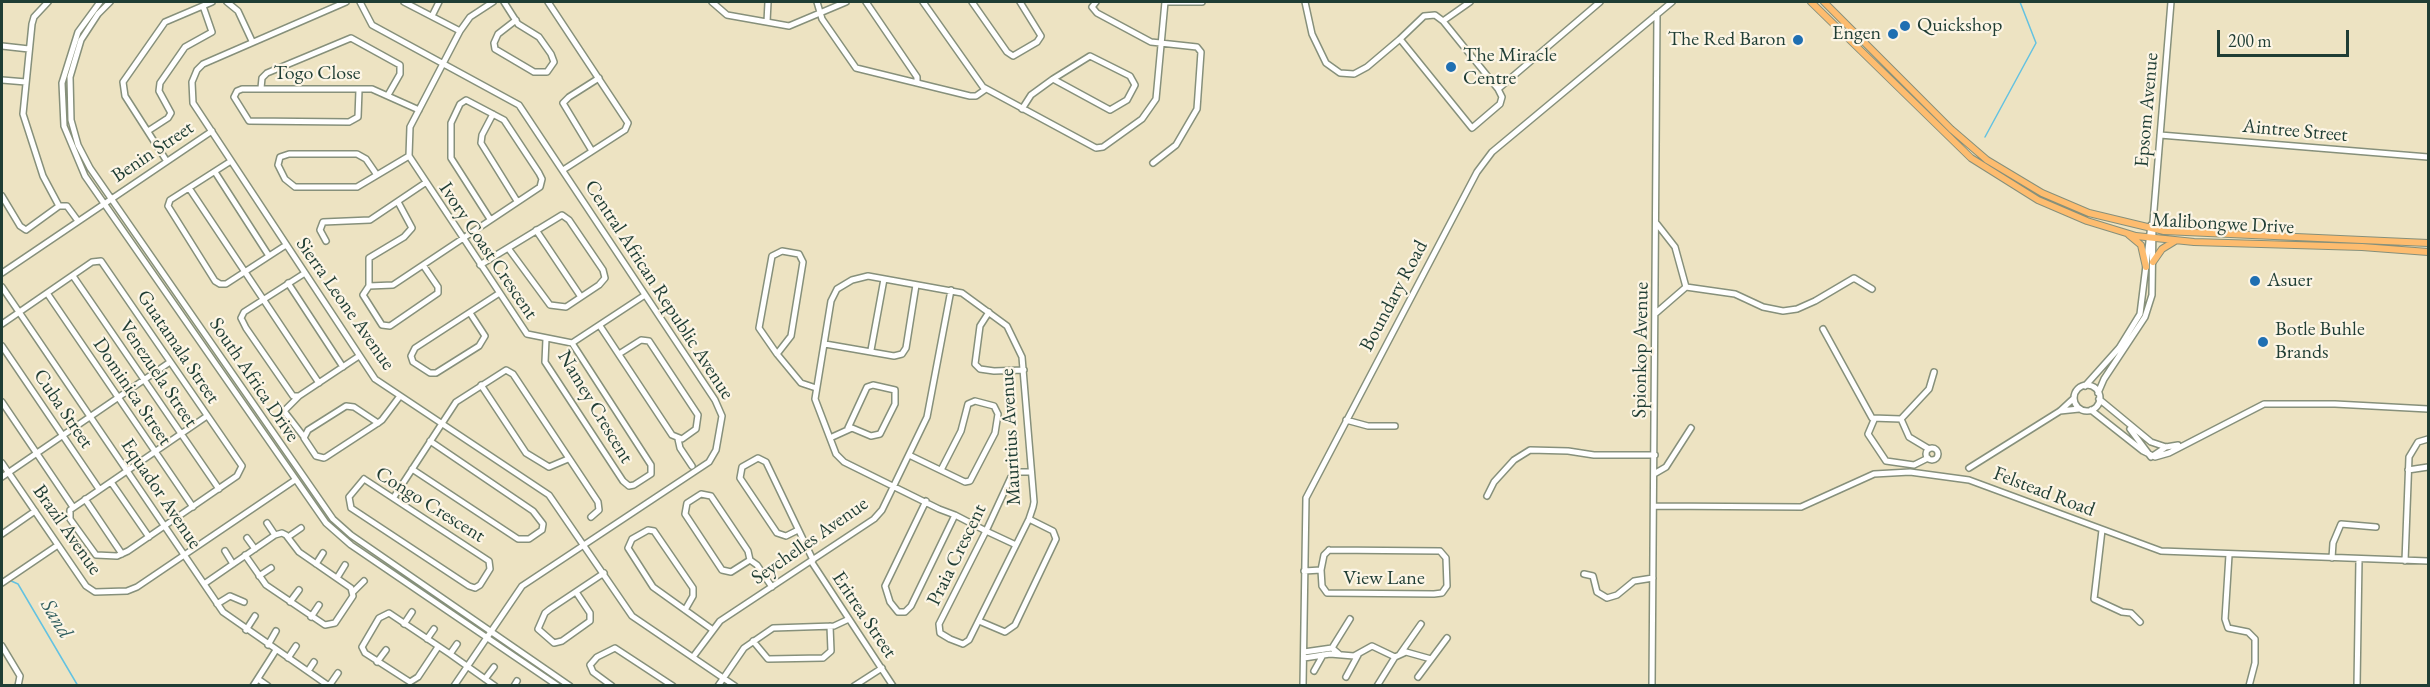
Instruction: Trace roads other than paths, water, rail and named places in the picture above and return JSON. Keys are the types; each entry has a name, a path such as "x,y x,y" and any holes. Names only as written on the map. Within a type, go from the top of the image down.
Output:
{"main road":[{"name":"Malibongwe Drive","path":"1810,2 1971,158 2038,200 2087,221 2126,233 2175,241 2406,245 2428,243"},
{"name":"Malibongwe Drive","path":"1824,2 1968,144 2042,193 2089,213 2151,229 2198,234 2406,245 2428,252"},
{"path":"2126,233 2141,245 2146,267"},
{"path":"2153,262 2162,249 2175,241"}],"street":[{"path":"48,2 34,17 23,117 43,176 59,206"},
{"name":"South Africa Drive","path":"100,2 87,18 71,46 62,96 64,126 70,145 85,176 321,518 342,538 558,686"},
{"name":"South Africa Drive","path":"110,2 98,14 81,40 74,58 69,88 71,120 78,145 90,168 320,504 344,529 570,686"},
{"path":"166,160 125,96 123,82 165,22 212,2"},
{"path":"227,2 241,14 252,41"},
{"name":"Sierra Leone Avenue","path":"346,2 209,60 194,74 191,86 192,100 375,379 549,495 632,616 735,686"},
{"name":"Central African Republic Avenue","path":"360,2 372,25 515,101 718,406 722,419 716,450 705,465 520,588 454,686"},
{"path":"404,2 460,31"},
{"path":"432,16 439,2"},
{"path":"377,175 366,159 357,154 289,154 280,157 278,165 285,179 295,187 357,188 409,156 409,133 418,110 460,31 470,17 493,2"},
{"path":"504,2 516,20 538,36 551,54 554,62 547,72 534,72 495,49 494,43 498,34 516,20"},
{"path":"548,2 628,125 625,130 563,170"},
{"path":"712,2 727,15 791,26 846,2"},
{"path":"767,22 768,2"},
{"path":"818,2 821,14 833,36 856,68 973,97 986,89"},
{"path":"866,2 916,76 916,83"},
{"path":"923,2 986,89 1093,147 1103,147 1142,119 1152,106 1158,92 1166,2 1202,2"},
{"path":"972,2 1008,53 1015,56 1037,42 1041,36 1020,2"},
{"path":"1096,2 1092,7 1097,13 1151,42 1200,49 1200,88 1197,109 1179,140 1153,163"},
{"path":"1305,2 1312,34 1326,63 1340,73 1354,74 1367,67 1424,16 1435,15 1443,21 1498,89 1502,96 1500,104 1472,128 1400,39"},
{"path":"1443,21 1470,2"},
{"path":"1498,89 1600,2"},
{"name":"Boundary Road","path":"1303,686 1306,498 1483,161 1672,2"},
{"name":"Epsom Avenue","path":"2151,229 2171,2"},
{"path":"148,131 168,118 171,113 159,91 160,83 185,47 212,32 203,6"},
{"name":"Spionkop Avenue","path":"1652,686 1657,14"},
{"name":"Togo Close","path":"388,95 400,74 400,65 351,38 264,75 261,88 372,89 418,110"},
{"path":"2,46 29,49"},
{"path":"1022,109 1031,95 1053,79 1090,56 1130,76 1135,85 1125,102 1110,110 1053,79"},
{"path":"592,151 563,103 599,78"},
{"path":"2,80 26,82"},
{"path":"261,88 242,89 235,94 235,102 249,121 354,121 359,113 359,90"},
{"path":"369,286 389,287 540,187 542,179 508,126 470,101 463,102 450,130 453,162 490,219"},
{"path":"493,114 482,135 481,143 518,201"},
{"name":"Benin Street","path":"2,273 212,131"},
{"name":"Aintree Street","path":"2160,135 2428,157"},
{"name":"Ivory Coast Crescent","path":"409,156 523,331 546,339 572,343"},
{"path":"231,161 170,200 168,208 215,281 223,285 286,245"},
{"path":"214,172 269,256"},
{"path":"326,241 320,230 323,222 370,220 425,183"},
{"path":"189,188 319,383"},
{"path":"2,196 20,226 26,230 59,206 67,206 78,221"},
{"path":"398,202 412,228 404,237 369,258 369,286 364,292 365,300 382,325 390,326 438,293 438,287 423,265"},
{"path":"480,265 558,215 564,215 604,273 604,280 564,307 550,305 508,248"},
{"path":"1657,224 1675,247 1686,286"},
{"path":"2091,410 2098,404 2098,396 2104,379 2145,317 2152,295 2151,229"},
{"path":"536,230 581,297"},
{"path":"1969,468 2060,411 2074,398 2077,390 2085,386 2119,348 2136,324 2143,299 2151,238"},
{"path":"777,354 791,336 803,262 799,254 780,251 772,256 759,328 777,354 801,383 816,388"},
{"name":"Guatamala Street","path":"2,324 92,262 102,262 242,468 237,476 219,489 122,554"},
{"path":"299,396 288,392 242,321 244,312 305,273"},
{"name":"Venezuela Street","path":"73,276 219,489"},
{"name":"Mauritius Avenue","path":"971,637 1029,519 1034,505 1022,357 1011,332 966,295 951,290 862,277 837,289 832,299 816,388 816,408 842,460 1016,545"},
{"path":"1686,286 1735,294 1763,307 1783,311 1797,309 1815,301 1854,278 1872,289"},
{"path":"871,350 884,279"},
{"path":"288,283 343,367"},
{"path":"825,344 896,356 905,351 916,285"},
{"path":"1656,313 1686,286"},
{"name":"Equador Avenue","path":"2,287 217,604 228,617 328,685"},
{"name":"Seychelles Avenue","path":"693,657 720,621 876,517 894,486 929,411 951,290"},
{"name":"Dominica Street","path":"47,293 193,507"},
{"path":"470,313 485,336 479,346 436,373 430,373 413,362 411,356 415,348 498,294"},
{"path":"572,343 645,295"},
{"path":"989,312 980,326 975,364 983,370 1024,370"},
{"path":"600,326 672,435 678,439 680,448 692,466"},
{"path":"1823,329 1874,420"},
{"name":"Namey Crescent","path":"546,339 545,362 621,478 632,486 651,474 651,465 572,343"},
{"path":"619,354 641,340 650,343 699,418 696,429 678,439"},
{"name":"Cuba Street","path":"2,346 99,489"},
{"path":"359,356 299,396 284,411 316,456 324,458 378,423 400,396"},
{"path":"2,477 170,363"},
{"path":"394,497 458,400 503,371 511,372 599,505 599,510 591,517"},
{"path":"1901,419 1929,389 1934,372"},
{"path":"481,385 526,453 549,468 568,459"},
{"path":"830,438 848,428 867,387 873,385 894,390 897,395 895,404 880,434 871,436 848,428"},
{"path":"2085,386 2091,387 2130,427 2151,442 2166,447"},
{"path":"2074,398 2079,409"},
{"path":"909,455 965,482 973,478 995,433 998,414 994,406 975,401 968,404 962,428 941,470"},
{"path":"2,402 73,507"},
{"path":"2151,457 2169,453 2264,404 2335,404 2428,409"},
{"path":"304,437 308,430 346,406 354,407 378,423"},
{"path":"2060,411 2091,410 2151,457"},
{"path":"85,499 122,554 99,556 94,553 70,519 69,513 73,507 207,416"},
{"path":"1874,420 1893,417 1901,419"},
{"path":"1901,419 1909,437 1938,451 1934,474"},
{"path":"1346,420 1368,426 1395,426"},
{"path":"1874,420 1868,434 1886,461 1914,465 1928,458 1935,459"},
{"path":"2130,427 2133,435 2151,457"},
{"path":"1654,474 1666,467 1691,428"},
{"path":"2405,561 2409,457 2415,445 2423,439 2428,439"},
{"path":"2151,457 2166,447 2191,440"},
{"path":"412,469 518,539 529,539 542,530 543,524 533,511 430,441"},
{"path":"1928,458 1926,453 1929,448"},
{"path":"1487,496 1494,482 1514,460 1530,450 1568,451 1594,455 1654,455"},
{"name":"Eritrea Street","path":"798,530 784,537 777,533 740,478 742,467 756,458 764,459 798,530 812,560 893,686"},
{"name":"Brazil Avenue","path":"2,463 57,546 86,586 95,592 134,589 301,476"},
{"path":"2408,470 2428,466"},
{"name":"Praia Crescent","path":"971,637 966,643 959,643 943,635 938,626 1012,475 1019,472 1031,472"},
{"name":"Felstead Road","path":"1654,506 1801,507 1880,472 1934,474 1969,480 2160,551 2428,561"},
{"name":"Congo Crescent","path":"363,479 394,497 489,561 490,569 480,585 473,588 466,585 353,510 348,503 350,495 363,479"},
{"path":"111,482 149,537"},
{"path":"750,560 729,573 722,570 684,514 687,503 701,494 711,496 748,551 750,560 757,565 772,587"},
{"path":"926,501 885,586 890,602 898,612 905,612 912,606 955,515"},
{"path":"2,534 35,511"},
{"path":"979,621 1007,632 1015,625 1056,539 1053,531 1029,519"},
{"path":"267,523 275,535"},
{"path":"2332,558 2333,543 2342,524 2376,527"},
{"path":"288,537 301,528"},
{"path":"685,610 694,594 693,588 654,531 648,530 630,541 630,550 654,589 713,630"},
{"path":"2102,530 2094,599 2122,612 2131,613 2140,622"},
{"path":"204,584 275,535 283,533 299,552 353,592"},
{"path":"248,538 255,549"},
{"path":"2,583 57,546"},
{"path":"225,550 233,564"},
{"name":"View Lane","path":"1331,550 1440,551 1446,556 1450,571 1446,588 1442,593 1434,594 1327,593 1322,586 1321,570 1324,553 1331,550"},
{"path":"316,564 322,554"},
{"path":"245,555 268,586 325,625 333,625 353,592 364,581"},
{"path":"2229,555 2225,619 2228,628 2248,632 2255,639 2255,663 2249,686"},
{"path":"2357,686 2359,559"},
{"path":"337,578 345,565"},
{"path":"259,576 272,568"},
{"name":"View Lane","path":"1304,570 1321,570"},
{"path":"576,592 590,613 590,621 562,641 554,643 538,631 539,623 548,610 604,573"},
{"path":"1584,574 1593,576 1597,592 1607,598 1617,595 1636,580 1653,578"},
{"path":"290,602 299,590"},
{"path":"217,604 230,596 244,602"},
{"path":"311,617 319,605"},
{"path":"404,624 412,612"},
{"path":"438,647 418,678 412,682 405,681 377,662 365,653 362,647 380,618 387,613 450,654 495,685"},
{"path":"246,630 255,616"},
{"path":"718,686 744,648 778,626 830,626 849,619"},
{"path":"1314,671 1324,653 1332,648 1350,620"},
{"path":"1377,686 1421,624"},
{"path":"753,641 768,659 824,658 831,651 830,626"},
{"path":"427,639 434,629"},
{"path":"268,645 276,631"},
{"path":"1418,677 1447,638"},
{"path":"450,654 457,644"},
{"path":"2,646 20,676 18,686"},
{"path":"288,658 296,646"},
{"path":"1346,677 1358,655 1372,646 1398,656 1409,652 1431,659"},
{"path":"612,686 595,674 590,665 597,657 615,648 673,686"},
{"path":"1332,648 1340,654"},
{"path":"253,686 276,650"},
{"path":"377,662 386,650"},
{"path":"1304,655 1324,653 1358,655"},
{"path":"308,671 314,662"},
{"path":"485,679 494,667"},
{"path":"854,686 882,668"},
{"path":"328,685 338,673"},
{"path":"258,679 268,686"}],"waterway":[{"path":"1985,137 2036,43 2020,2"},
{"name":"Sand","path":"9,580 18,584 78,686"}],"place":[{"name":"Quickshop","path":"1905,26"},
{"name":"Engen","path":"1893,34"},
{"name":"The Red Baron","path":"1798,40"},
{"name":"The Miracle Centre","path":"1451,67"},
{"name":"Asuer","path":"2255,281"},
{"name":"Botle Buhle Brands","path":"2263,342"}]}
